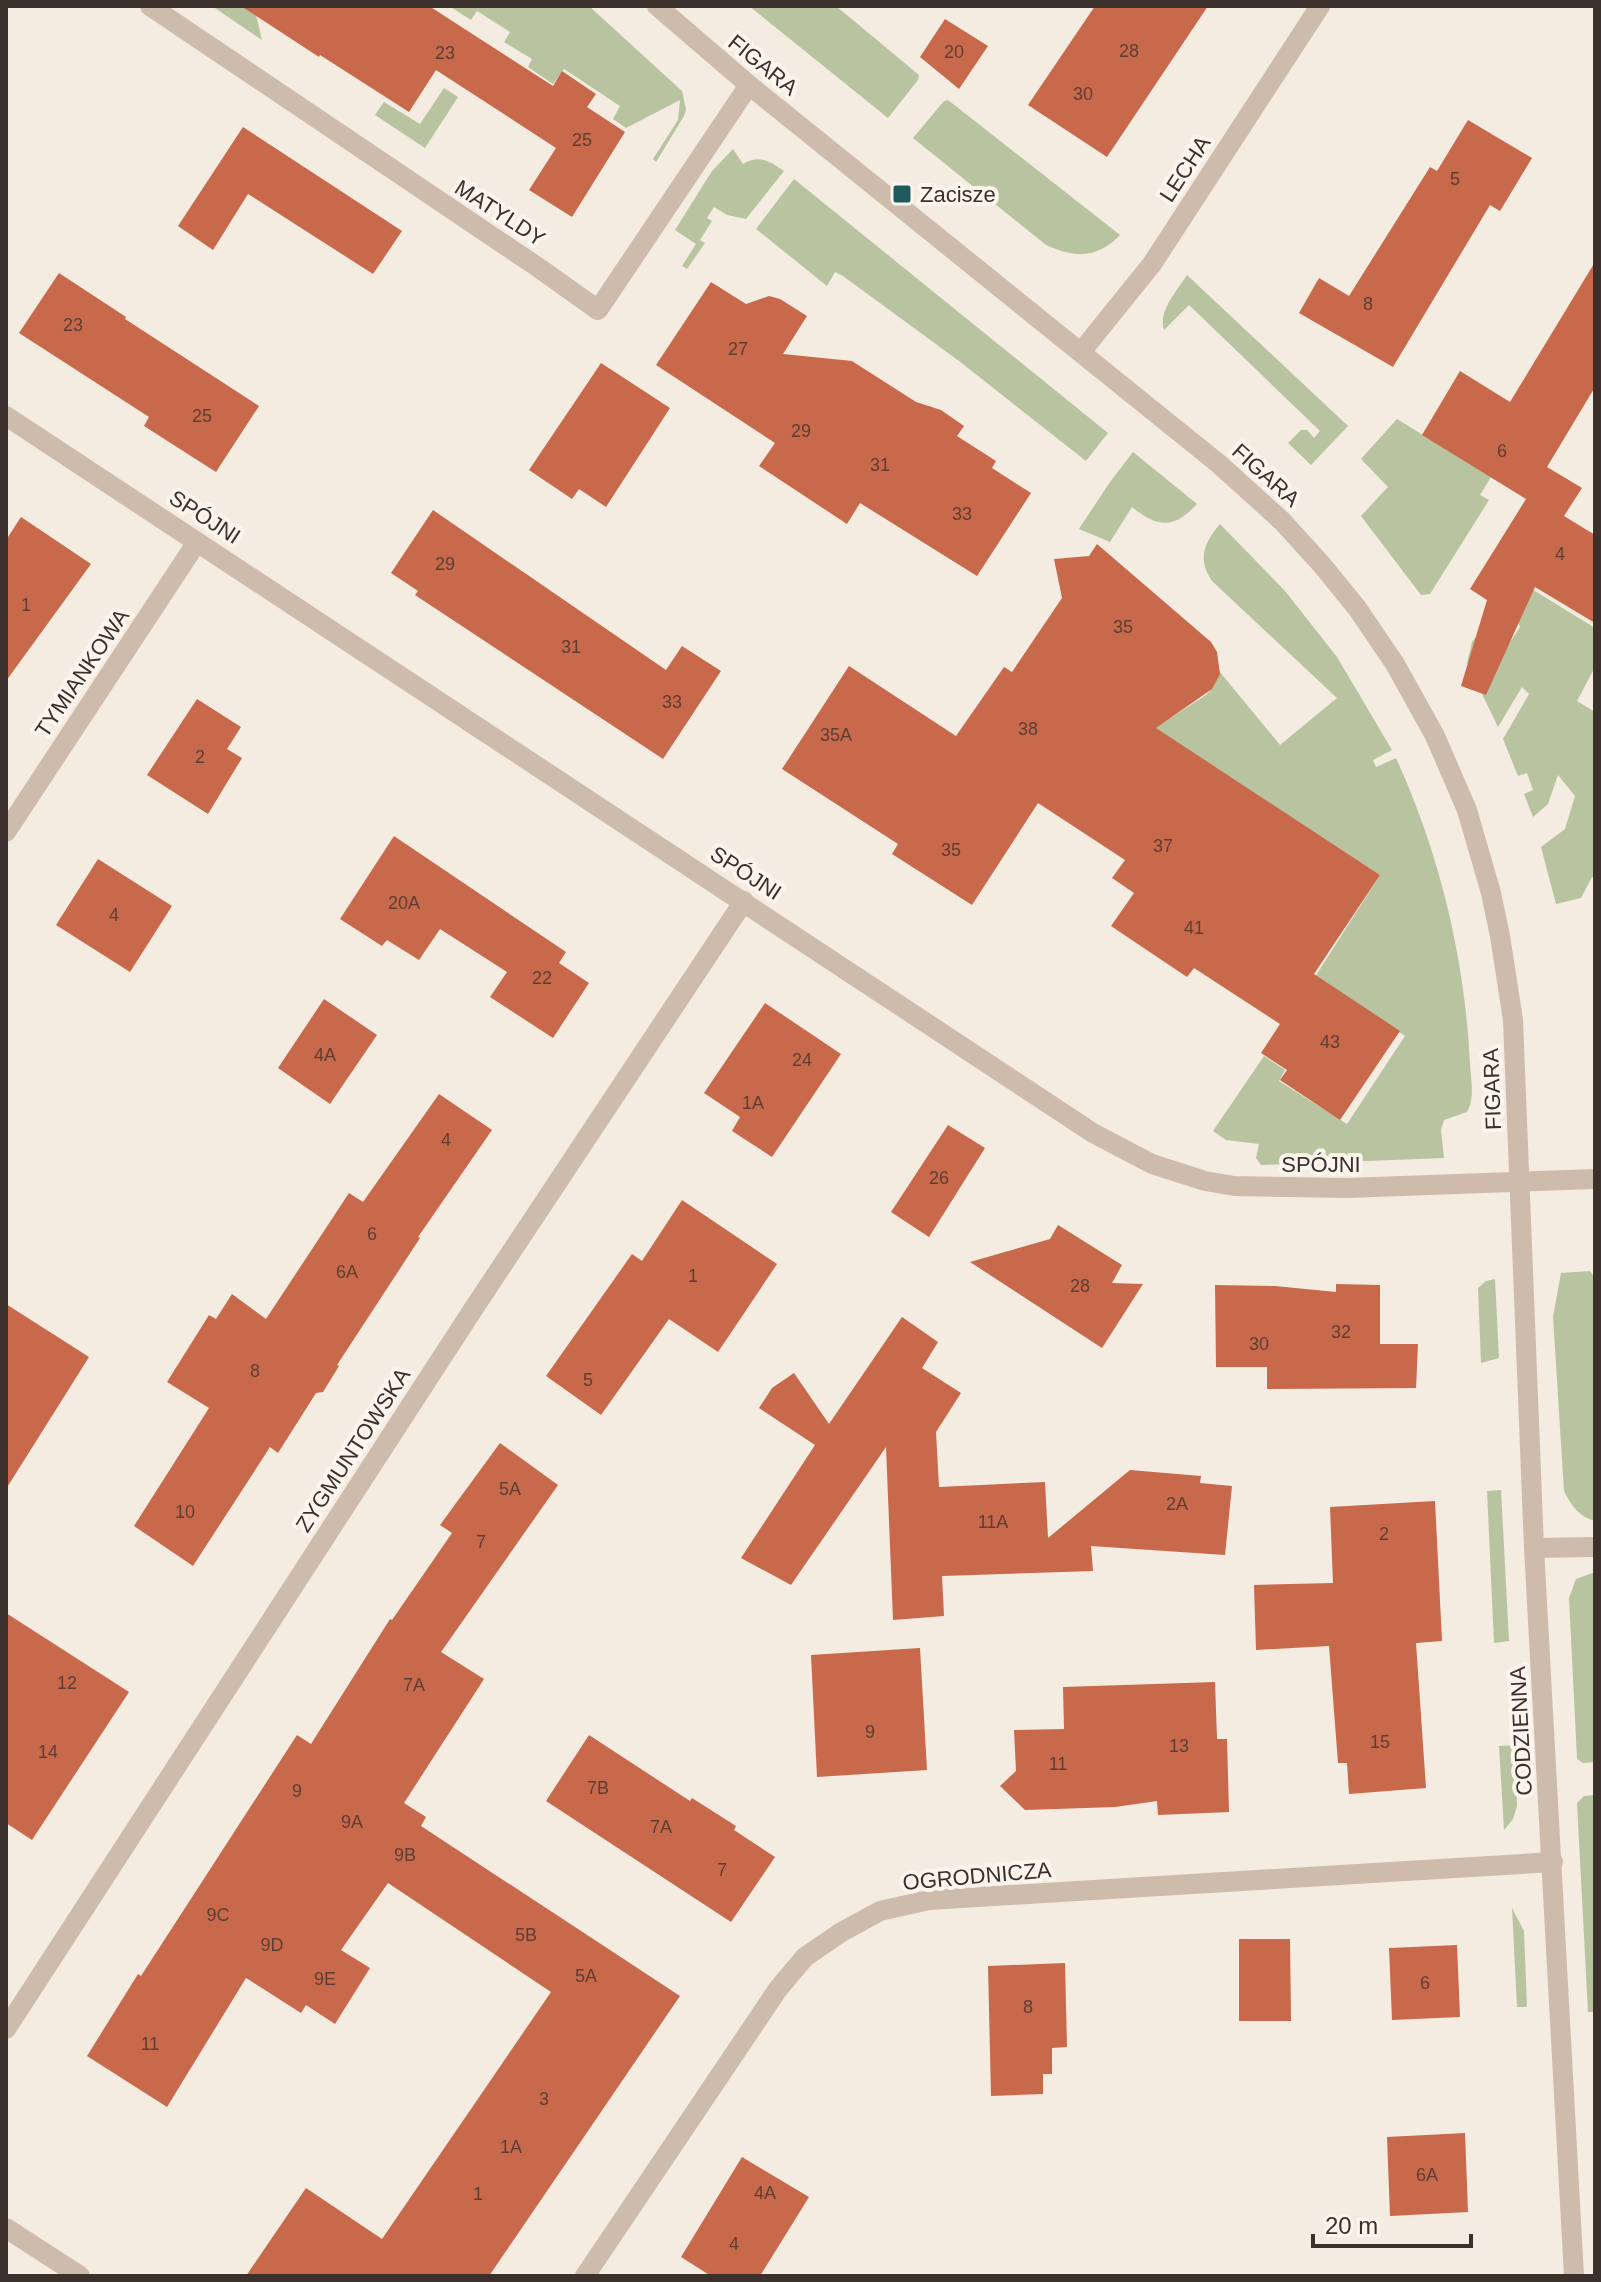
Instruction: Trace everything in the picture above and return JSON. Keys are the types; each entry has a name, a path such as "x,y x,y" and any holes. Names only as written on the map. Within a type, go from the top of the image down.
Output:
{"street":[{"name":"MATYLDY","path":"150,6 598,310 749,85"},
{"name":"FIGARA","path":"657,6 749,85 1219,464 1302,542 1370,626 1435,736 1467,810 1491,893 1513,1020 1519,1183"},
{"name":"LECHA","path":"1081,352 1152,264 1320,6"},
{"name":"SPÓJNI","path":"6,416 1093,1133 1166,1169 1234,1186 1267,1188 1595,1179"},
{"name":"TYMIANKOWA","path":"6,832 197,542"},
{"name":"ZYGMUNTOWSKA","path":"6,2029 472,1311 744,901"},
{"name":"CODZIENNA","path":"1519,1183 1534,1548 1574,2276"},
{"path":"1534,1548 1595,1547"},
{"name":"OGRODNICZA","path":"585,2276 778,1989 805,1957 880,1911 929,1900 1553,1862"},
{"path":"6,2228 80,2276"}],"green space":[{"path":"212,6 254,6 262,40"},
{"path":"449,6 589,6 682,91 686,110 684,116 656,162 653,159 678,120 680,100 626,128 613,119 620,106 564,69 553,84 528,67 532,59 504,42 510,32 477,11 471,20"},
{"path":"749,6 836,6 919,75 918,80 888,118"},
{"path":"444,88 458,97 425,148 375,115 384,102 420,124"},
{"path":"948,100 1120,235 1103,249 1085,254 1046,245 913,138"},
{"path":"733,149 743,164 764,160 784,171 746,219 727,215 714,207 707,218 712,221 700,240 705,243 687,269 682,266 696,244 675,230 712,171"},
{"path":"794,179 1108,433 1086,461 959,361 843,276 835,272 827,286 756,229"},
{"path":"1187,275 1348,426 1311,465 1288,443 1301,430 1307,430 1314,438 1320,431 1189,305 1164,330 1166,308"},
{"path":"1397,419 1491,477 1480,495 1489,500 1430,594 1421,595 1361,516 1388,487 1361,459"},
{"path":"1133,452 1197,504 1181,518 1166,523 1150,519 1132,507 1110,542 1079,529 1110,482"},
{"path":"1220,524 1285,591 1337,657 1392,750 1373,760 1376,767 1396,758 1412,795 1448,908 1467,1024 1471,1101 1467,1112 1444,1120 1441,1130 1444,1158 1261,1165 1256,1158 1259,1144 1226,1140 1213,1131 1264,1056 1285,1070 1279,1081 1347,1124 1405,1036 1315,977 1380,875 1155,728 1206,695 1212,689 1219,671 1280,745 1337,698 1212,581 1207,573 1204,551"},
{"path":"1522,583 1595,628 1595,667 1577,701 1595,712 1595,878 1592,877 1581,898 1556,904 1541,847 1565,829 1575,796 1558,775 1548,804 1533,817 1524,794 1533,790 1527,773 1518,776 1503,739 1529,694 1522,687 1498,727 1467,663 1472,642 1482,629 1510,642 1520,627 1513,610"},
{"path":"1590,1271 1595,1278 1595,1521 1576,1509 1564,1491 1553,1317 1561,1273"},
{"path":"1495,1279 1499,1358 1481,1363 1478,1288 1486,1281"},
{"path":"1501,1490 1509,1641 1494,1643 1487,1491"},
{"path":"1595,1572 1595,1762 1583,1763 1577,1759 1569,1598 1576,1579"},
{"path":"1515,1745 1517,1806 1513,1819 1504,1830 1499,1746"},
{"path":"1595,1795 1595,2012 1588,2012 1577,1803 1584,1796"},
{"path":"1512,1908 1524,1931 1527,2007 1517,2007"}],"building":[{"path":"241,6 429,6 553,86 562,71 596,94 587,107 625,132 572,217 529,190 556,148 436,70 409,112"},
{"path":"1095,6 1208,6 1107,157 1028,105"},
{"path":"945,19 988,46 959,89 920,57"},
{"path":"1468,120 1532,158 1500,211 1490,205 1393,367 1299,313 1319,278 1349,296 1430,167 1437,171"},
{"path":"243,127 402,231 373,274 248,194 213,250 178,226"},
{"path":"1595,262 1595,387 1547,467 1582,488 1564,516 1595,535 1595,623 1535,587 1486,695 1461,686 1487,600 1470,589 1526,499 1422,435 1460,371 1510,402"},
{"path":"59,273 259,406 216,472 144,426 149,417 19,333"},
{"path":"711,282 746,304 769,296 780,299 807,316 783,354 852,361 916,402 941,410 964,426 957,436 996,461 992,468 1031,493 977,576 860,503 847,524 759,466 775,443 656,365"},
{"path":"601,363 670,408 606,507 579,489 572,499 529,470"},
{"path":"433,510 666,670 682,646 721,671 663,759 415,595 418,591 391,573"},
{"path":"21,517 91,564 6,681 6,540"},
{"path":"1097,544 1211,642 1217,652 1220,674 1212,689 1156,728 1380,875 1314,974 1400,1031 1340,1120 1280,1080 1287,1070 1261,1053 1280,1024 1194,968 1187,977 1111,926 1134,893 1112,878 1125,860 1038,803 972,905 892,854 898,844 782,769 849,666 956,736 1004,667 1012,672 1062,598 1054,559 1089,556"},
{"path":"197,699 241,727 227,749 242,758 208,814 147,775"},
{"path":"394,836 566,952 559,963 589,983 553,1038 490,997 507,972 440,929 419,960 387,940 382,946 340,919"},
{"path":"98,859 172,906 130,972 56,925"},
{"path":"324,999 377,1035 330,1104 278,1068"},
{"path":"765,1003 841,1054 772,1157 732,1131 740,1117 704,1093"},
{"path":"439,1094 492,1130 418,1237 323,1392 316,1393 278,1453 270,1447 193,1566 134,1526 209,1408 167,1382 209,1315 216,1319 232,1294 266,1319 349,1193 363,1202"},
{"path":"948,1125 985,1148 929,1237 891,1212"},
{"path":"682,1200 777,1264 718,1352 669,1319 601,1415 546,1376 632,1254 642,1261"},
{"path":"1058,1225 1122,1265 1112,1283 1143,1284 1102,1348 970,1262 1050,1239"},
{"path":"1336,1284 1380,1285 1380,1344 1418,1344 1416,1388 1267,1389 1267,1367 1216,1367 1215,1285 1275,1286 1336,1292"},
{"path":"6,1304 89,1357 6,1489"},
{"path":"902,1317 938,1342 922,1368 961,1393 936,1432 939,1487 1045,1482 1048,1538 1130,1470 1201,1476 1200,1483 1232,1486 1225,1555 1091,1546 1093,1571 942,1576 944,1616 893,1620 886,1447 791,1585 741,1558 815,1445 759,1408 772,1388 794,1373 829,1424"},
{"path":"500,1443 558,1485 441,1652 484,1679 404,1803 426,1817 421,1826 680,1996 489,2276 246,2276 306,2188 382,2239 551,1992 388,1883 341,1950 370,1968 335,2024 306,2005 301,2013 246,1978 167,2107 87,2056 297,1735 311,1744 390,1619 452,1533 440,1525"},
{"path":"1435,1501 1442,1641 1416,1643 1426,1788 1349,1794 1347,1763 1338,1763 1329,1646 1256,1650 1254,1585 1333,1583 1330,1507"},
{"path":"6,1613 129,1692 32,1840 6,1823"},
{"path":"920,1648 927,1770 817,1777 811,1655"},
{"path":"1215,1682 1217,1739 1227,1739 1229,1812 1158,1815 1157,1801 1115,1807 1025,1810 1000,1786 1016,1771 1014,1730 1064,1729 1063,1687"},
{"path":"589,1735 690,1801 692,1798 736,1826 734,1830 775,1857 731,1922 546,1801"},
{"path":"1239,1939 1290,1939 1291,2021 1239,2021"},
{"path":"1457,1945 1460,2017 1392,2020 1389,1948"},
{"path":"1065,1963 1067,2047 1052,2048 1052,2074 1043,2074 1043,2094 991,2096 988,1966"},
{"path":"1465,2133 1468,2212 1390,2216 1387,2137"},
{"path":"742,2157 809,2197 760,2276 711,2276 681,2257"}],"place":[{"name":"Zacisze","path":"902,194"}]}
